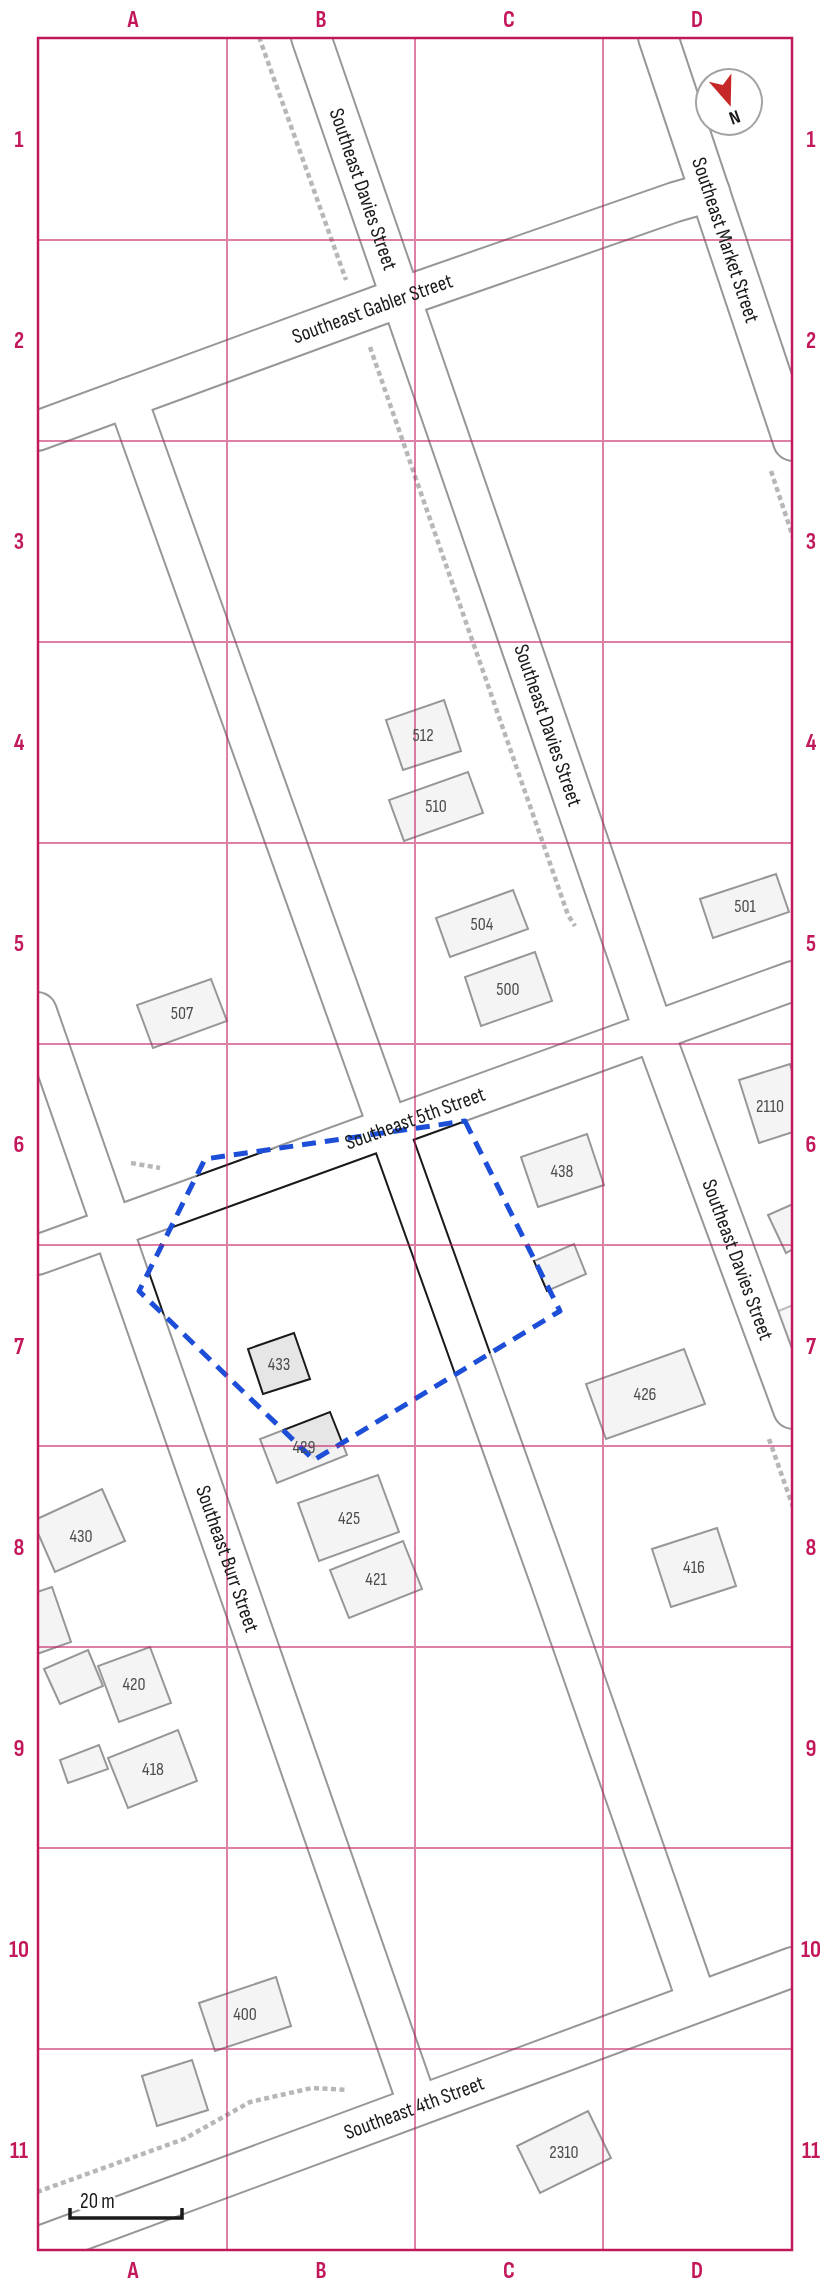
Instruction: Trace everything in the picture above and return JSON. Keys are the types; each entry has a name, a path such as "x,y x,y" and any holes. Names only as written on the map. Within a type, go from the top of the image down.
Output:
{"street":[{"name":"Southeast Davies Street","path":"311,37 654,1032 793,1409"},
{"name":"Southeast Market Street","path":"658,37 793,441"},
{"name":"Southeast Gabler Street","path":"37,431 402,297 710,192"},
{"path":"127,398 550,1580 697,2001"},
{"name":"Southeast 5th Street","path":"37,1255 793,981"},
{"name":"Southeast Burr Street","path":"37,1012 418,2105"},
{"name":"Southeast 4th Street","path":"37,2246 793,1966"}],"path":[{"path":"259,37 358,313"}],"highlighted area":[{"path":"465,1121 560,1311 314,1460 139,1291 205,1159"}],"shaded area":[{"path":"793,1305 793,1359 776,1312"}],"building":[{"path":"444,700 461,751 403,770 386,720"},
{"path":"468,772 483,813 404,841 389,800"},
{"path":"776,874 789,912 713,938 700,899"},
{"path":"513,890 528,929 450,957 436,918"},
{"path":"535,952 552,1001 481,1026 465,977"},
{"path":"211,979 227,1021 153,1048 137,1005"},
{"path":"790,1064 793,1075 793,1132 759,1143 739,1080"},
{"path":"587,1134 604,1185 538,1207 521,1157"},
{"path":"793,1204 793,1249 786,1253 768,1215"},
{"path":"574,1244 586,1274 547,1291 534,1261"},
{"path":"294,1333 310,1379 263,1394 248,1349"},
{"path":"684,1349 705,1404 606,1439 586,1384"},
{"path":"330,1412 347,1455 277,1483 260,1439"},
{"path":"378,1475 399,1532 319,1561 298,1503"},
{"path":"102,1489 125,1541 55,1572 37,1531 37,1519"},
{"path":"717,1528 736,1586 671,1607 652,1549"},
{"path":"403,1541 422,1589 349,1618 330,1570"},
{"path":"52,1587 71,1642 37,1654 37,1592"},
{"path":"150,1647 171,1703 119,1722 98,1666"},
{"path":"88,1650 103,1686 60,1704 44,1669"},
{"path":"178,1730 197,1781 128,1808 108,1758"},
{"path":"99,1745 108,1769 68,1783 60,1760"},
{"path":"276,1977 291,2026 215,2051 199,2003"},
{"path":"192,2060 208,2110 157,2126 142,2076"},
{"path":"588,2111 611,2158 540,2193 517,2146"}]}
